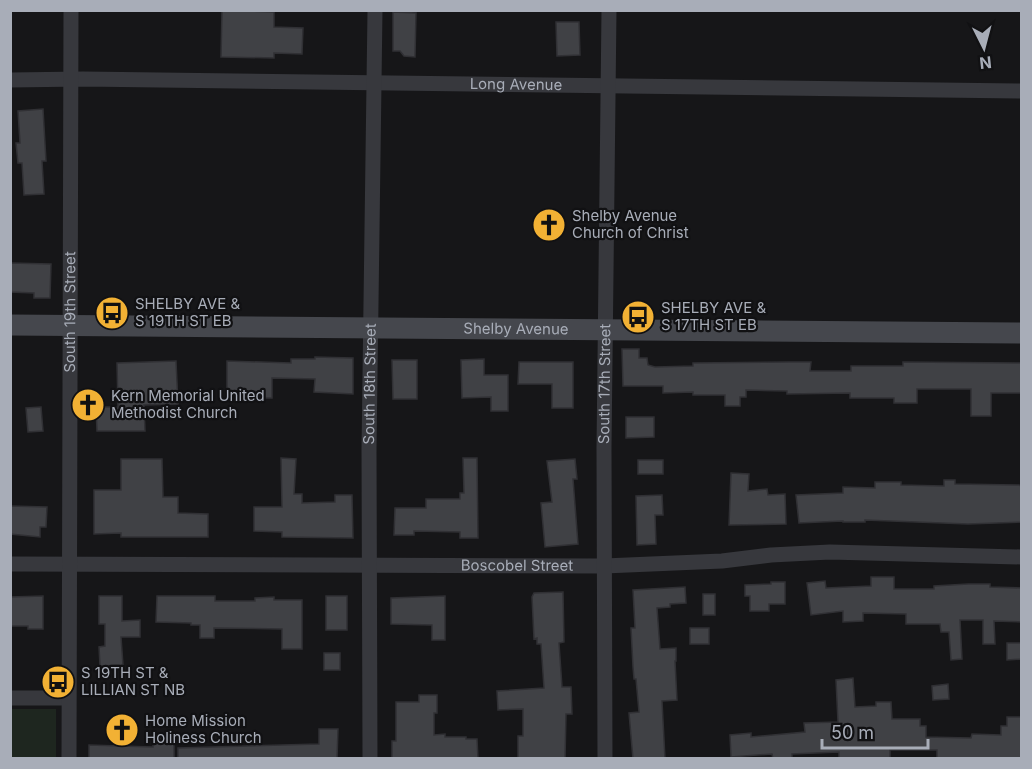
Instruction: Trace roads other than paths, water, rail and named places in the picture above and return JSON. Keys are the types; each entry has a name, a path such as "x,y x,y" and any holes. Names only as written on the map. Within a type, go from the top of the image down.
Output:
{"street":[{"name":"South 19th Street","path":"69,759 71,10"},
{"name":"South 18th Street","path":"370,759 369,449 375,10"},
{"name":"South 17th Street","path":"605,759 604,566 609,10"},
{"name":"Long Avenue","path":"10,80 1022,90"},
{"name":"Shelby Avenue","path":"10,325 1022,333"},
{"name":"Boscobel Street","path":"10,564 604,566 722,561 771,555 830,552 1022,557"},
{"path":"10,698 68,698"}],"place":[{"name":"Shelby Avenue Church of Christ","path":"549,225"},
{"name":"SHELBY AVE & S 19TH ST EB","path":"112,313"},
{"name":"SHELBY AVE & S 17TH ST EB","path":"638,317"},
{"name":"Kern Memorial United Methodist Church","path":"88,405"},
{"name":"S 19TH ST & LILLIAN ST NB","path":"58,682"},
{"name":"Home Mission Holiness Church","path":"122,730"}]}
